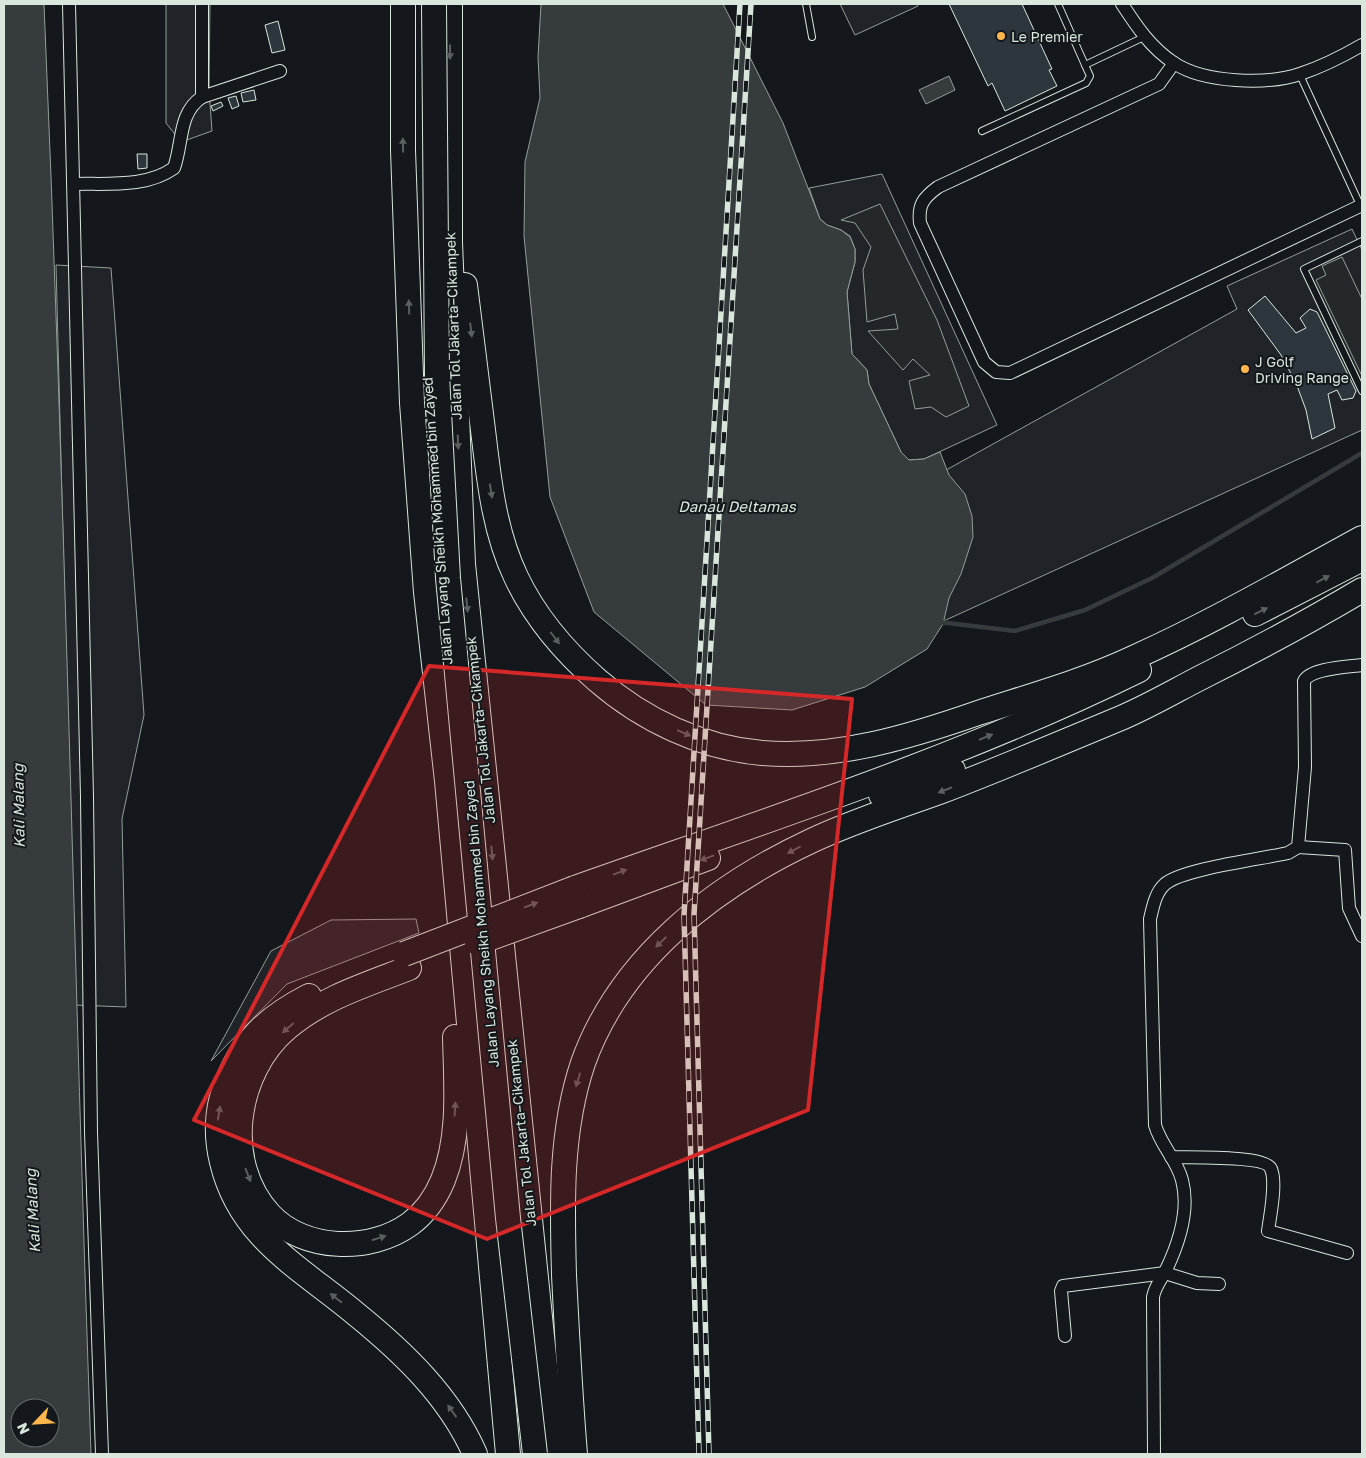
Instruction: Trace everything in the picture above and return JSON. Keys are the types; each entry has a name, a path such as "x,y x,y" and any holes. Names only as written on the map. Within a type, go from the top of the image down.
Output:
{"highway":[{"path":"403,4 403,150 412,403 426,592 447,780 508,1454"},
{"name":"Jalan Layang Sheikh Mohammed bin Zayed","path":"423,4 426,393 476,1014 520,1454"},
{"name":"Jalan Layang Sheikh Mohammed bin Zayed","path":"434,4 437,375 448,578 508,1218 535,1454"},
{"name":"Jalan Tol Jakarta–Cikampek","path":"450,4 452,322 463,564 554,1454"},
{"path":"450,160 492,494 502,540 510,564 517,580 543,622 573,659 628,704 666,725 691,736 744,750 790,754 840,750 904,737 1029,696 1131,659 1268,590 1362,538"},
{"path":"475,1454 453,1412 422,1374 357,1315 289,1262 260,1236 240,1209 230,1189 218,1144 218,1124 221,1100 231,1070 249,1040 280,1013 327,986 407,961 577,897 1074,702 1284,600 1362,559"},
{"path":"575,1454 567,1346 562,1227 565,1152 569,1120 584,1063 594,1037 632,974 674,930 741,879 812,841 987,766 1292,617 1362,578"},
{"path":"577,897 833,811 987,766 1126,716 1292,631 1362,590"},
{"path":"407,961 304,1016 273,1043 250,1081 240,1116 241,1150 246,1170 259,1200 270,1215 283,1226 314,1240 332,1244 356,1244 382,1238 410,1224 422,1214 434,1198 443,1179 451,1149 456,1099 455,1028 431,785 422,647 422,612 426,592"}],"street":[{"path":"70,4 87,797 92,1161 102,1454"},
{"path":"202,4 202,96"},
{"path":"1122,4 1144,37 1174,63 1215,78 1268,80 1300,75 1362,45"},
{"path":"1174,63 1159,84 938,187 924,197 919,210 920,223 984,362 996,372 1010,373 1361,208"},
{"path":"74,184 144,181 164,175 174,168 186,114 202,96 280,71"},
{"path":"1298,847 1305,767 1304,681 1316,672 1362,664"},
{"path":"1154,1454 1154,1288 1165,1273 1184,1221 1183,1182 1176,1163 1160,1141 1156,1125 1150,919 1158,891 1178,876 1288,853 1298,847 1345,850 1349,908 1362,936"},
{"path":"1171,1157 1250,1160 1267,1164 1271,1168 1273,1179 1268,1231 1347,1253"},
{"path":"1065,1336 1063,1286 1165,1273 1197,1283 1219,1284"}],"lane":[{"path":"806,4 812,37"},
{"path":"982,131 1086,83 1090,74 1058,4"},
{"path":"1085,65 1144,37"},
{"path":"1300,75 1361,208"},
{"path":"1362,241 1304,269 1362,391"}],"highlighted area":[{"path":"429,666 852,699 808,1110 487,1239 194,1120"}],"shaded area":[{"path":"166,4 210,4 209,90 212,131 181,142 166,123"},
{"path":"840,4 917,4 918,6 855,35"},
{"path":"882,174 997,425 924,459 909,460 901,452 869,384 867,370 852,354 847,292 855,262 855,249 850,236 841,230 827,225 820,219 809,188"},
{"path":"880,204 937,320 969,406 946,417 931,407 915,409 909,381 930,375 913,359 903,370 868,331 898,329 895,314 867,322 863,270 871,247 855,223 841,220"},
{"name":"J Golf Driving Range","path":"1352,229 1362,250 1362,430 924,630 872,511 1237,309 1227,286"},
{"path":"1342,257 1362,299 1362,376 1316,280 1326,275 1322,266"},
{"path":"56,265 111,268 144,715 122,819 126,1007 75,1005"},
{"path":"416,919 419,933 287,984 211,1061 271,951 331,920"}],"water":[{"name":"Kali Malang","path":"4,4 44,4 58,366 91,1454 4,1454"},
{"name":"Danau Deltamas","path":"541,4 723,4 783,123 820,219 827,225 841,230 850,237 855,249 855,262 847,292 852,354 867,370 869,384 901,452 909,460 924,459 940,452 949,475 965,494 972,516 973,537 961,574 949,598 943,624 927,649 865,687 792,710 706,705 594,612 550,497 524,236 525,162 540,98 538,57"},
{"path":"949,76 955,90 926,104 919,90"}],"building":[{"name":"Le Premier","path":"949,4 1022,4 1052,69 1049,70 1057,86 1005,111 992,83 988,86"},
{"path":"278,21 285,50 272,53 265,25"},
{"path":"254,90 256,100 243,102 241,93"},
{"path":"236,96 239,106 232,109 228,98"},
{"path":"221,102 223,106 213,111 211,106"},
{"path":"137,154 147,154 147,168 138,169"},
{"path":"1265,296 1296,333 1306,328 1300,318 1310,309 1317,312 1356,391 1353,398 1342,400 1337,390 1328,394 1335,428 1312,439 1306,410 1296,383 1281,355 1248,310"}],"waterway":[{"path":"939,622 1015,631 1085,610 1152,578 1362,453"}],"railway":[{"path":"699,1454 684,915 740,4"},
{"path":"709,1454 694,914 751,4"}],"place":[{"name":"Le Premier","path":"1001,36"},
{"name":"J Golf Driving Range","path":"1245,369"}]}
